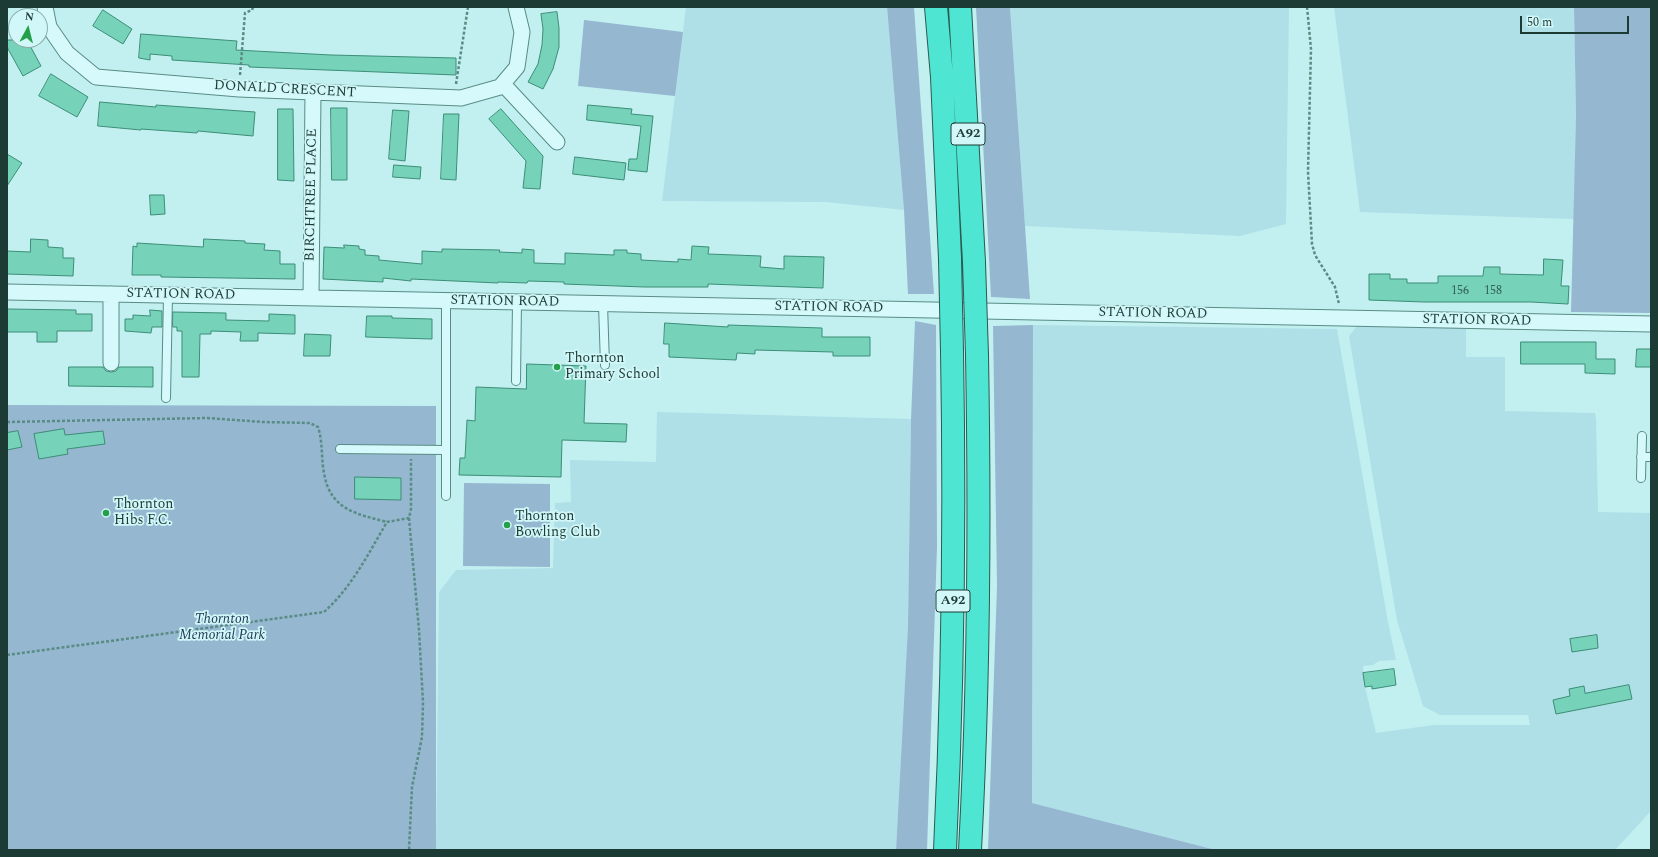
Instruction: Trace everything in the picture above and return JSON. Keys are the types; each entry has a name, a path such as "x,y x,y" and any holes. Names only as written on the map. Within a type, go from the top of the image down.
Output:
{"highway":[{"name":"A92","path":"936,7 942,77 950,259 954,445 954,591 950,750 945,850"},
{"name":"A92","path":"960,7 974,262 979,490 976,727 970,850"}],"street":[{"name":"DONALD CRESCENT","path":"45,7 49,27 67,53 96,77 239,88 454,98 461,98 500,87 518,67 522,32 516,7"},
{"path":"503,84 557,142"},
{"name":"BIRCHTREE PLACE","path":"311,298 313,92"},
{"name":"STATION ROAD","path":"7,292 1651,324"},
{"path":"111,294 111,363"}],"lane":[{"path":"166,398 168,295"},
{"path":"446,300 446,496"},
{"path":"516,381 517,302"},
{"path":"603,304 605,365"},
{"path":"1641,478 1642,436"},
{"path":"340,448 446,450"},
{"path":"1641,457 1651,457"}],"path":[{"path":"239,88 245,13 252,10 253,7"},
{"path":"454,98 468,7"},
{"path":"1307,7 1311,49 1308,172 1312,244 1315,255 1339,298 1341,318"},
{"path":"7,422 207,418 264,422 310,423 318,427 321,435 324,474 327,486 341,506 354,513 387,522 409,518"},
{"path":"409,850 412,787 422,737 423,702 420,630 409,518 412,509 411,450"},
{"path":"7,656 324,612 336,601 351,582 387,522"}],"shaded area":[{"path":"686,7 887,7 904,210 826,202 662,201"},
{"path":"1010,7 1289,7 1286,224 1240,236 1025,226"},
{"path":"1334,7 1574,7 1576,116 1574,219 1360,212"},
{"path":"1033,325 1337,329 1388,622 1396,660 1379,661 1373,665 1363,666 1365,687 1376,733 1434,725 1530,725 1528,715 1440,715 1423,706 1397,620 1349,336 1357,326 1466,328 1466,357 1505,357 1505,411 1595,413 1598,512 1651,513 1651,811 1615,850 1216,850 1032,803"},
{"path":"657,412 911,419 908,626 896,850 436,850 439,592 456,570 553,568 555,503 571,502 570,460 656,462"}],"green space":[{"path":"887,7 914,7 934,294 908,294 904,210"},
{"path":"976,7 1010,7 1030,299 991,297"},
{"path":"1574,7 1651,7 1651,313 1571,312 1576,116"},
{"path":"584,20 683,32 675,96 578,86"},
{"path":"915,321 936,325 937,547 927,850 896,850 908,626 911,419"},
{"path":"1033,325 1032,803 1216,850 988,850 997,586 993,326"},
{"name":"Thornton Memorial Park","path":"7,405 436,406 436,850 7,850"},
{"name":"Thornton Bowling Club","path":"464,483 550,484 550,567 463,566"}],"building":[{"path":"103,10 132,29 123,44 93,26"},
{"path":"557,12 559,47 553,69 543,89 528,82 538,64 542,45 543,29 541,14"},
{"path":"141,34 237,41 236,50 331,55 456,58 456,75 249,67 249,65 172,60 172,56 150,54 150,60 139,58"},
{"path":"8,40 8,48 31,48 41,66 23,76 7,47"},
{"path":"51,74 88,97 77,117 39,96"},
{"path":"100,102 156,107 156,105 255,112 253,136 198,131 197,133 98,126"},
{"path":"588,105 632,109 631,114 653,116 647,172 628,170 629,159 637,159 641,126 587,120"},
{"path":"331,108 347,108 347,180 332,180"},
{"path":"278,109 293,109 294,181 278,180"},
{"path":"501,109 543,156 540,189 523,188 526,161 489,119"},
{"path":"393,110 409,111 405,161 389,159"},
{"path":"444,114 459,114 456,180 441,179"},
{"path":"7,154 22,163 7,186"},
{"path":"575,157 626,163 624,180 573,174"},
{"path":"394,165 421,167 420,179 393,177"},
{"path":"150,195 164,195 165,214 151,215"},
{"path":"31,239 48,240 48,247 63,248 63,258 74,258 73,276 7,274 7,251 30,252"},
{"path":"204,239 245,241 245,243 265,244 264,250 280,251 280,264 295,264 295,279 161,277 161,275 132,275 133,246 137,247 137,243 203,247"},
{"path":"344,245 359,246 359,249 365,250 365,255 379,256 379,260 422,264 422,251 442,252 442,249 500,250 499,252 522,253 522,249 534,250 534,263 565,264 565,253 614,255 614,250 627,250 627,253 641,254 641,260 678,262 678,259 691,260 692,246 709,247 708,254 761,256 760,267 784,269 784,256 824,257 823,288 708,284 708,287 644,287 528,281 527,283 498,283 411,279 411,281 383,278 383,282 323,279 324,247 344,248"},
{"path":"1544,259 1563,260 1561,286 1569,286 1568,304 1531,302 1424,302 1369,300 1369,274 1390,274 1390,279 1407,279 1407,283 1438,283 1438,276 1483,276 1484,267 1500,267 1500,274 1543,275"},
{"path":"7,309 76,310 76,314 92,314 92,331 57,331 57,342 37,342 37,332 7,332"},
{"path":"150,310 162,311 162,327 152,327 151,333 125,331 125,319 133,319 133,315 150,316"},
{"path":"173,312 226,313 226,320 269,321 269,314 295,315 295,334 258,333 258,341 240,341 241,332 211,331 211,334 200,334 199,377 182,377 182,331 177,331 177,327 173,327"},
{"path":"367,316 432,319 432,339 366,337"},
{"path":"665,323 728,327 728,325 822,328 822,337 870,337 870,356 833,356 833,352 755,350 755,354 737,353 736,360 669,357 669,344 664,344"},
{"path":"305,334 331,335 330,356 304,356"},
{"path":"1521,342 1596,342 1596,359 1615,359 1615,374 1585,373 1585,364 1521,364"},
{"path":"1637,349 1651,349 1651,367 1636,367"},
{"path":"527,364 586,366 584,423 627,424 626,442 562,440 561,477 459,475 460,458 465,458 467,420 475,421 476,387 526,389"},
{"path":"69,367 103,367 106,371 111,372 116,371 119,367 153,367 153,387 69,386"},
{"path":"64,429 65,435 103,431 105,444 67,449 68,454 39,459 34,434"},
{"path":"18,431 22,447 7,450 7,433"},
{"path":"355,477 401,478 401,500 355,499"},
{"path":"1597,635 1598,648 1572,652 1570,639"},
{"path":"1394,669 1396,685 1372,689 1372,686 1365,687 1363,673"},
{"path":"1629,685 1632,699 1556,714 1553,700 1570,696 1569,689 1584,686 1585,693"}],"place":[{"name":"Thornton Primary School","path":"557,367"},
{"name":"Thornton Hibs F.C.","path":"106,513"},
{"name":"Thornton Bowling Club","path":"507,525"}]}
